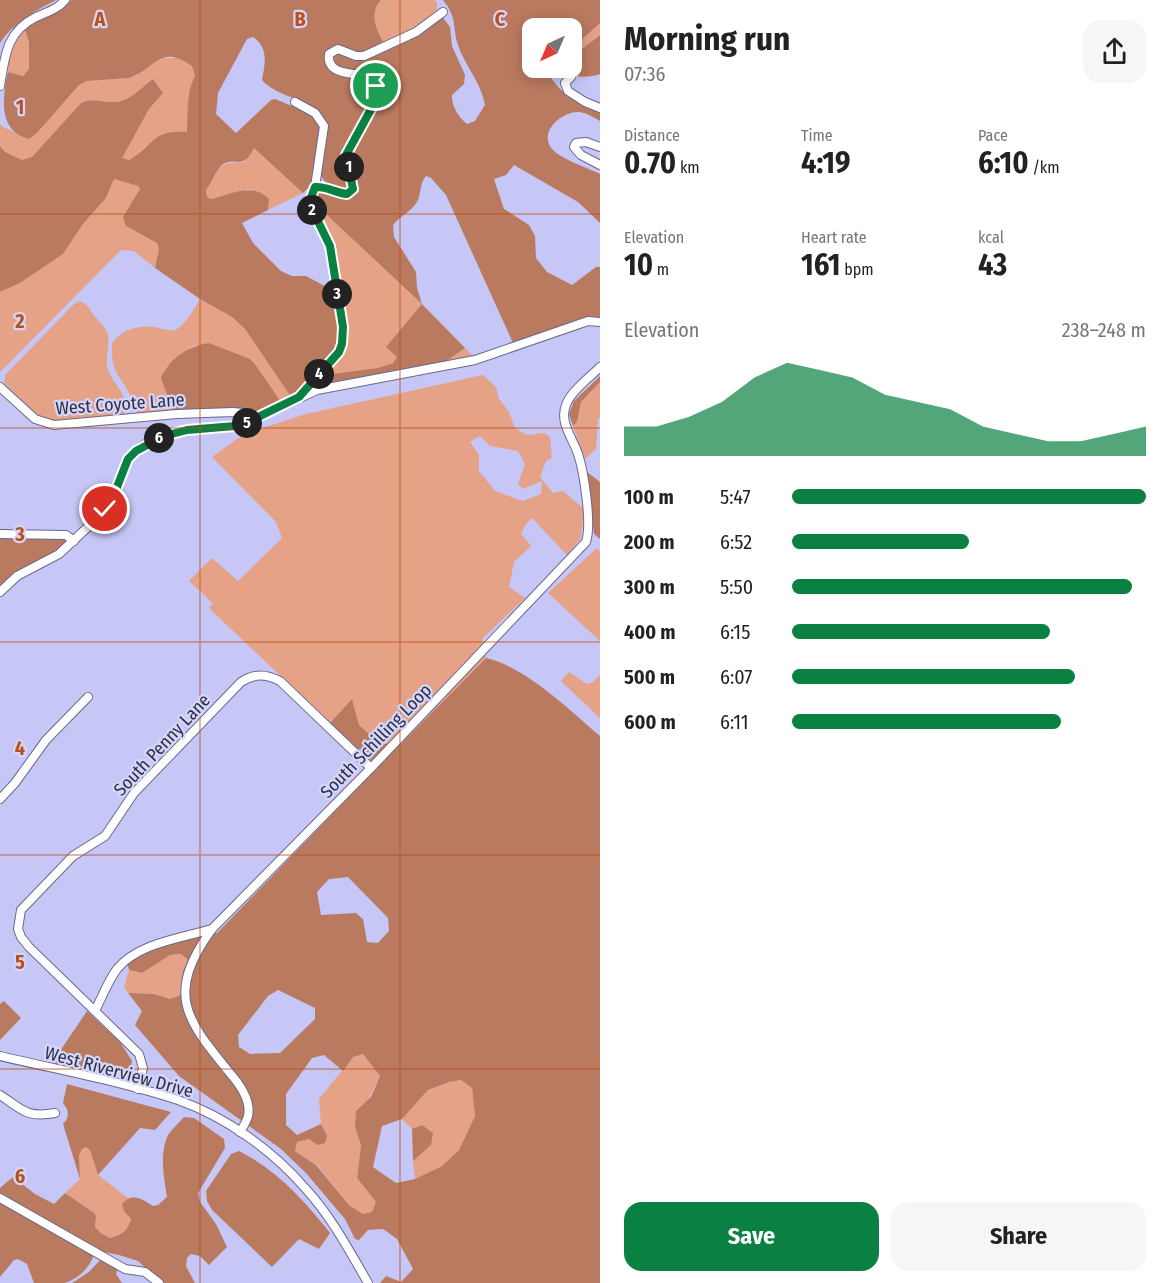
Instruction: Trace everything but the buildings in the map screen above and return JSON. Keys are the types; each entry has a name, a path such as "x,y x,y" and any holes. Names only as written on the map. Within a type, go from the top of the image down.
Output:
{"street":[{"path":"0,86 5,51 14,34 33,19 60,6 65,0"},
{"path":"315,187 323,186 342,194 347,194 353,189 346,155 371,112 376,93 376,86 368,77 343,73 333,68 329,61 329,54 338,49 356,56 364,56 416,32 443,12"},
{"path":"570,78 565,83 568,91 600,108"},
{"path":"295,102 315,113 324,126 315,187 309,203 330,246 343,327 343,336 335,359 299,397"},
{"path":"600,147 579,141 574,147 580,155 600,165"},
{"path":"0,592 17,576 50,559 74,541 105,509 115,492 128,459 147,443 187,430 235,426 299,397 334,386 432,370 475,360 588,321 600,322"},
{"name":"South Schilling Loop","path":"240,1132 248,1116 247,1099 239,1084 195,1027 187,1004 186,983 190,964 197,949 212,929 371,768 585,542 588,534 588,513 580,462 564,416 566,405 574,393 600,367"},
{"name":"West Coyote Lane","path":"0,387 35,419 54,425 177,414 233,412 243,413 252,420"},
{"path":"0,534 66,535 74,541"},
{"name":"South Penny Lane","path":"138,1089 143,1068 139,1054 21,937 18,924 21,910 66,862 105,836 134,793 241,682 249,677 269,676 280,681 371,768"},
{"path":"0,799 15,783 46,740 88,697"},
{"path":"95,1011 116,970 124,961 154,946 212,929"},
{"name":"West Riverview Drive","path":"0,1056 138,1089 184,1103 210,1114 240,1132 268,1152 306,1188 339,1234 368,1283"},
{"path":"0,1095 29,1114 38,1116 55,1113"},
{"path":"0,1198 125,1269 145,1272 159,1283"}],"shaded area":[{"path":"0,0 56,0 18,23 0,43"},
{"path":"71,0 381,0 375,10 375,22 384,43 363,55 333,46 326,52 325,59 330,69 365,78 371,83 374,92 374,101 348,145 352,184 348,190 343,192 330,185 319,172 320,158 327,134 325,120 313,107 277,91 262,80 264,51 253,37 247,39 218,93 216,114 236,133 271,100 275,99 309,113 316,118 321,128 313,183 303,193 254,148 246,159 222,165 206,190 207,197 211,199 249,190 263,194 269,199 268,210 242,223 253,243 281,271 292,276 306,276 334,291 341,331 339,346 299,392 291,397 245,329 232,317 200,299 155,268 159,249 157,243 126,226 123,217 140,189 138,186 114,179 106,198 83,224 63,254 20,283 0,292 0,146 5,152 22,160 32,157 81,103 90,100 120,101 130,97 153,79 163,93 149,109 122,158 129,160 155,139 167,133 187,132 189,96 195,76 192,66 172,57 158,60 129,78 87,81 79,85 29,139 12,130 5,114 4,94 8,72 23,76 29,69 29,42 25,30 61,9"},
{"path":"381,0 434,0 437,2 437,10 414,30 384,43 375,22 375,10"},
{"path":"443,0 600,0 600,23 582,39 582,18 522,18 522,78 552,78 567,95 600,109 600,121 579,112 565,115 553,125 548,138 549,144 558,154 600,174 600,223 578,202 514,165 506,175 494,179 504,209 529,225 535,236 536,258 547,272 572,285 596,267 600,267 600,319 513,343 446,195 431,178 426,176 416,204 393,225 394,237 416,272 417,288 422,304 313,202 319,190 345,197 355,192 357,187 349,154 379,86 370,75 349,72 335,66 331,56 340,51 355,58 442,16 450,27 452,46 465,75 464,84 452,95 452,99 456,111 467,124 475,121 485,105 480,89 461,53 453,18"},
{"path":"600,23 600,35 582,49 582,38"},
{"path":"25,30 29,42 29,69 23,76 8,72 12,50"},
{"path":"600,35 600,74 582,77 582,49"},
{"path":"159,58 181,58 192,66 195,76 189,96 187,133 167,133 155,139 129,160 121,158 149,109 163,93 153,79 130,97 120,101 90,100 81,103 32,157 22,160 5,152 0,146 0,124 29,139 79,85 87,81 136,76"},
{"path":"254,148 303,193 268,210 269,200 249,189 211,199 207,197 206,190 219,168 227,164 244,162"},
{"path":"114,179 138,186 140,189 126,226 157,243 159,249 155,268 134,251 121,250 0,372 0,292 20,283 63,254 83,224 106,198"},
{"path":"313,202 422,304 387,347 398,358 392,363 374,369 325,375 338,362 347,335 338,287"},
{"path":"200,299 232,317 245,329 291,397 281,402 250,359 195,345 182,353 165,369 173,411 137,415 132,399 114,367 112,343 120,335 136,328 154,327 172,331 177,329 187,320"},
{"path":"80,301 88,306 107,333 108,370 122,392 125,409 123,416 54,422 36,416 4,383 6,374 74,304"},
{"path":"422,304 465,348 444,363 315,385 325,375 378,368 393,363 397,357 386,347"},
{"path":"209,343 250,359 281,402 252,414 242,410 173,411 161,378 180,354"},
{"path":"465,348 473,356 444,363"},
{"path":"483,375 496,387 499,399 509,412 515,428 527,435 544,433 550,437 552,458 546,461 540,477 553,493 563,491 584,509 581,538 567,555 532,518 526,524 521,534 531,546 514,562 509,587 525,598 482,639 486,658 400,745 379,743 359,725 352,699 330,723 209,608 213,603 189,581 212,558 238,581 282,538 276,522 212,457 244,434 306,414","holes":["480,436 490,446 518,451 525,464 518,484 523,489 542,481 541,494 523,501 495,491 479,471 479,455 470,442"]},
{"path":"600,376 600,382 581,402 577,422 573,426 569,414 574,401"},
{"path":"600,382 600,417 596,449 585,459 573,426 577,422 581,402"},
{"path":"587,472 600,482 600,539 594,534"},
{"path":"0,539 65,539 69,541 24,568 0,588"},
{"path":"597,548 600,552 600,641 548,593"},
{"path":"486,658 516,670 531,679 600,736 600,1283 380,1283 386,1276 401,1282 413,1269 397,1239 383,1229 368,1230 359,1240 355,1239 345,1219 306,1173 281,1149 179,1076 135,1025 142,1011 128,993 154,994 170,999 181,995 183,971 188,960 181,954 170,955 142,973 129,970 127,963 170,944 217,933 378,767 330,723 352,699 359,725 379,743 400,745","holes":["348,877 388,918 389,931 378,943 367,942 363,919 356,913 321,915 317,892 329,879","278,990 315,1008 315,1019 280,1053 250,1054 239,1047 238,1035 268,996","363,1054 380,1076 371,1097 356,1111 355,1127 361,1145 357,1178 376,1202 372,1212 363,1214 349,1205 316,1165 295,1151 297,1142 309,1139 317,1145 325,1143 327,1136 321,1124 297,1135 286,1125 286,1094 312,1058 324,1055 343,1071 353,1057","461,1080 472,1088 475,1116 459,1150 442,1166 415,1179 396,1183 373,1167 382,1126 402,1119 428,1090"]},
{"path":"569,672 587,684 592,683 600,675 600,718 561,681"},
{"path":"181,954 188,960 183,971 181,995 170,999 154,994 128,993 124,987 129,970 142,973 170,955"},
{"path":"4,1001 21,1018 0,1040 0,1004"},
{"path":"87,1011 120,1042 132,1061 130,1073 52,1063"},
{"path":"363,1054 380,1076 355,1127 361,1145 357,1178 376,1202 372,1212 363,1214 349,1205 317,1165 295,1151 297,1142 309,1139 317,1145 327,1136 321,1124 319,1099 353,1057"},
{"path":"461,1080 472,1088 475,1116 459,1150 442,1166 415,1179 413,1161 431,1145 422,1125 412,1129 402,1119 428,1090"},
{"path":"67,1084 171,1112 155,1130 140,1128 98,1175 90,1150 86,1147 82,1149 79,1155 80,1179 63,1124 68,1116 67,1108 63,1103"},
{"path":"184,1117 194,1118 224,1139 225,1148 198,1193 200,1202 216,1224 227,1247 209,1265 200,1256 191,1254 187,1258 186,1266 195,1283 162,1283 138,1261 98,1251 0,1194 0,1188 13,1177 35,1194 54,1204 65,1193 94,1213 95,1227 102,1234 110,1238 118,1235 124,1232 131,1219 124,1211 122,1204 126,1200 137,1198 153,1206 158,1205 167,1197 163,1166 165,1142 168,1135"},
{"path":"422,1125 433,1133 431,1145 413,1161 412,1129"},
{"path":"86,1147 90,1149 98,1175 129,1199 125,1200 124,1211 131,1219 130,1223 124,1231 110,1238 95,1227 94,1213 65,1193 80,1179 79,1155"},
{"path":"239,1151 278,1177 300,1198 330,1233 319,1249 299,1239 272,1267 212,1210 207,1201 206,1191 231,1154"},
{"path":"0,1201 94,1254 87,1268 68,1282 34,1283 27,1264 18,1259 14,1260 0,1277"},
{"path":"102,1258 118,1268 116,1274 122,1283 72,1283 89,1272"}],"route":[{"path":"105,509 115,492 128,459 147,443 187,430 244,424 299,397 335,359 342,344 343,327 330,246 309,203 315,187 323,186 342,194 347,194 353,189 346,155 371,112 375,102 376,86"}]}
